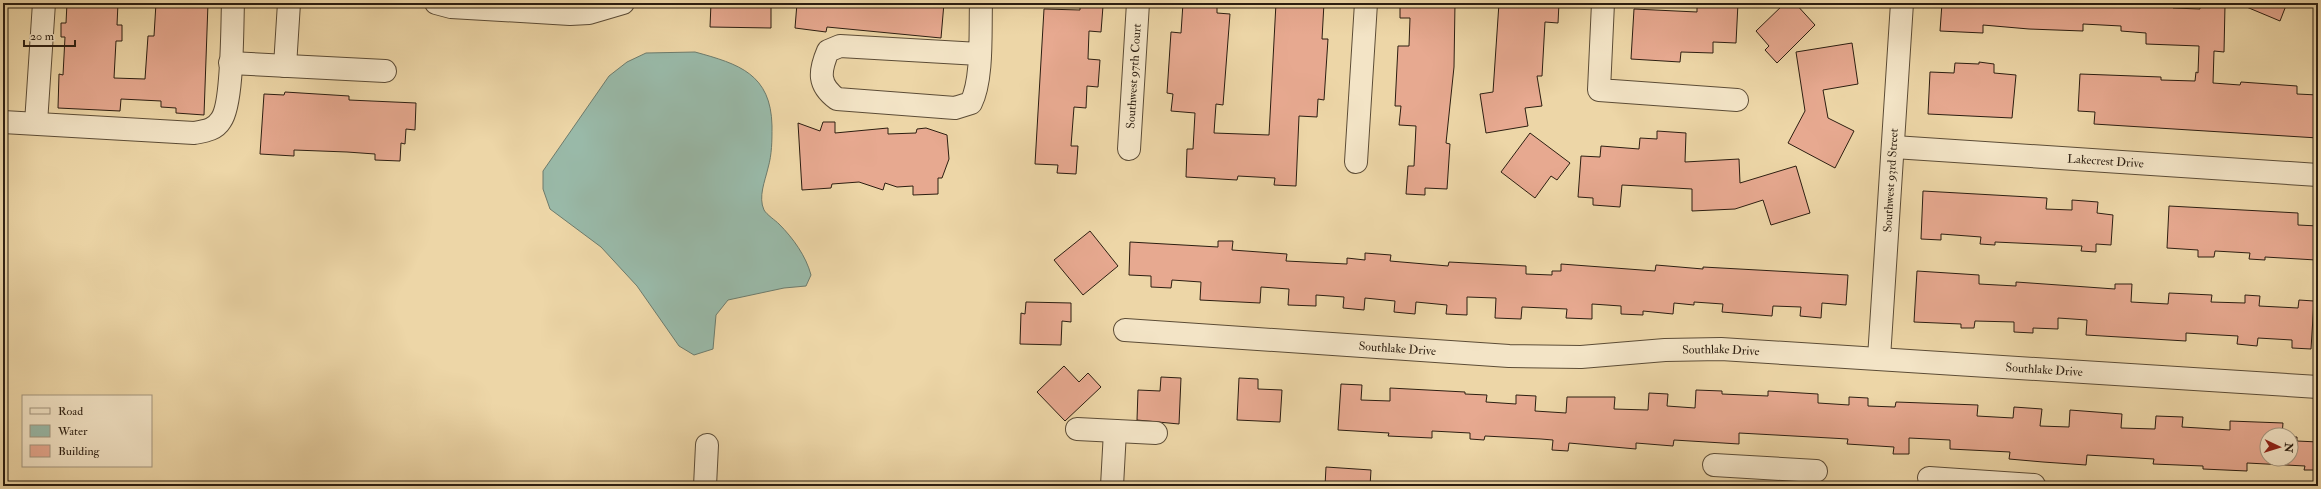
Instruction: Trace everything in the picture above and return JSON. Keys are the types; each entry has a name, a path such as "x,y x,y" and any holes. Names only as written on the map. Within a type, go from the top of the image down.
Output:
{"street":[{"path":"36,123 44,3"},
{"path":"3,122 194,133 210,130 222,120 227,104 233,3"},
{"path":"285,66 289,3"},
{"path":"436,3 451,7 570,14 589,13 623,3"},
{"path":"979,54 840,46 828,51 823,64 822,78 828,92 837,99 955,108 971,103 977,92 979,54 981,3"},
{"name":"Southwest 97th Court","path":"1129,149 1138,3"},
{"path":"1356,162 1366,3"},
{"path":"1603,3 1599,90 1737,100"},
{"name":"Southwest 93rd Street","path":"1879,358 1894,146 1902,3"},
{"path":"230,62 385,71"},
{"name":"Lakecrest Drive","path":"1894,146 2318,175"},
{"name":"Southlake Drive","path":"1125,330 1509,356 1581,357 1665,350 1721,349 2318,387"},
{"path":"1077,429 1156,433"},
{"path":"1112,486 1115,431"},
{"path":"705,486 707,445"},
{"path":"1714,465 1763,477 1816,471"},
{"path":"1929,478 1978,484 2034,485"}],"water":[{"path":"695,52 725,61 750,74 759,83 766,94 770,108 772,142 762,194 762,205 765,212 784,229 794,241 806,261 811,275 806,286 784,288 728,300 716,315 713,349 694,355 679,346 637,286 601,247 550,209 543,189 543,171 609,76 627,62 646,53"}],"building":[{"path":"67,3 118,3 117,25 122,25 122,41 116,41 114,78 145,79 148,36 154,36 156,3 208,3 204,115 176,113 176,108 161,107 161,101 121,99 120,111 58,108 59,74 63,75 65,37 61,37 61,23 66,23"},
{"path":"711,3 771,3 771,28 710,27"},
{"path":"797,3 944,3 941,38 827,27 826,32 795,28"},
{"path":"1183,3 1217,3 1217,13 1230,14 1223,105 1216,104 1214,133 1269,135 1276,3 1324,3 1322,39 1328,39 1324,100 1318,99 1317,117 1299,116 1296,186 1274,185 1275,178 1238,176 1237,180 1186,177 1187,149 1193,149 1195,113 1171,111 1173,94 1167,93 1171,32 1181,33"},
{"path":"1400,3 1455,3 1454,67 1446,143 1450,144 1447,189 1425,188 1425,195 1406,194 1408,166 1414,166 1416,126 1399,125 1401,106 1395,106 1398,46 1409,46 1410,18 1400,18"},
{"path":"1499,3 1559,3 1558,23 1545,22 1542,76 1537,76 1542,106 1525,108 1528,126 1486,133 1480,94 1493,92"},
{"path":"1697,3 1738,3 1736,43 1713,42 1713,53 1681,52 1680,62 1631,59 1634,9 1697,12"},
{"path":"1785,3 1795,3 1815,25 1777,63 1765,50 1769,46 1756,31"},
{"path":"1942,3 2173,3 2173,8 2200,9 2200,4 2225,5 2224,52 2214,51 2213,83 2240,85 2241,82 2297,86 2297,94 2318,95 2318,138 2094,124 2095,112 2078,111 2080,74 2161,77 2161,80 2195,81 2196,72 2198,73 2199,46 2146,44 2146,33 2121,31 2121,26 2083,24 2083,31 2029,29 1983,25 1983,33 1940,31"},
{"path":"2237,3 2287,3 2280,21"},
{"path":"1080,4 1103,6 1101,32 1089,31 1088,59 1100,60 1098,87 1087,86 1086,108 1074,107 1071,146 1078,146 1076,174 1057,173 1058,165 1035,164 1044,9 1080,10"},
{"path":"1852,43 1858,84 1823,90 1828,118 1854,131 1835,168 1788,143 1805,111 1796,52"},
{"path":"1979,62 1994,64 1994,73 2016,75 2012,118 1928,114 1930,72 1954,73 1955,63 1979,64"},
{"path":"285,92 349,96 349,100 416,103 415,130 406,129 405,144 401,143 400,161 375,160 375,154 347,152 294,150 294,156 260,154 264,94 284,95"},
{"path":"823,122 835,122 835,133 888,128 888,134 916,133 917,129 926,128 947,135 949,159 942,178 938,178 938,194 913,195 913,186 897,187 885,183 883,190 859,182 832,184 831,188 802,190 798,123 820,131"},
{"path":"1657,131 1686,133 1685,162 1739,159 1740,183 1796,166 1810,213 1771,225 1763,200 1735,209 1692,211 1692,189 1622,185 1620,207 1593,205 1593,198 1578,197 1581,156 1600,157 1601,146 1639,149 1640,138 1657,139"},
{"path":"1530,133 1570,163 1557,180 1551,176 1535,198 1501,172"},
{"path":"1923,191 2047,198 2046,209 2072,210 2072,200 2098,202 2097,213 2113,215 2111,245 2096,244 2096,252 2081,251 2082,246 1995,242 1995,245 1980,244 1981,237 1941,234 1941,240 1921,239"},
{"path":"2169,206 2298,213 2298,225 2318,226 2316,260 2265,257 2265,260 2249,259 2250,253 2215,251 2214,257 2198,257 2198,250 2167,248"},
{"path":"1090,231 1118,266 1083,295 1054,260"},
{"path":"1218,241 1233,241 1232,250 1287,254 1286,261 1347,264 1347,258 1365,260 1365,253 1391,255 1390,261 1448,266 1449,262 1526,266 1526,274 1552,275 1552,271 1561,271 1561,264 1655,271 1656,265 1703,269 1703,267 1848,275 1846,305 1822,303 1821,318 1800,316 1801,307 1773,306 1772,316 1722,312 1723,304 1694,302 1694,305 1674,303 1673,314 1643,311 1643,315 1621,314 1621,306 1592,304 1592,319 1566,318 1567,309 1522,307 1521,319 1495,318 1496,298 1467,297 1467,315 1446,314 1447,305 1416,302 1415,314 1394,312 1395,301 1365,298 1364,310 1343,308 1344,297 1316,295 1316,306 1288,305 1289,289 1261,287 1260,303 1200,300 1201,282 1172,280 1171,288 1151,287 1151,276 1129,275 1130,242 1218,247"},
{"path":"1917,271 1979,275 1979,284 2016,286 2016,282 2115,289 2115,284 2132,284 2131,302 2168,304 2169,293 2212,295 2211,302 2245,303 2245,295 2260,296 2259,306 2298,308 2299,300 2314,301 2311,349 2292,348 2292,340 2258,338 2257,346 2237,344 2238,336 2186,333 2186,341 2086,335 2087,320 2058,318 2058,329 2033,328 2033,333 2014,332 2014,322 1975,321 1974,328 1961,328 1961,324 1914,322"},
{"path":"1026,302 1071,303 1071,322 1062,321 1061,345 1020,344 1021,313 1025,314"},
{"path":"1064,366 1079,382 1088,373 1101,387 1065,421 1037,392"},
{"path":"1161,377 1181,378 1179,424 1137,420 1138,390 1160,391"},
{"path":"1239,378 1258,379 1258,389 1282,390 1280,422 1237,420"},
{"path":"1341,384 1362,385 1361,400 1390,401 1390,388 1465,392 1465,394 1487,395 1486,402 1516,404 1516,395 1536,396 1535,411 1566,413 1567,397 1615,397 1614,409 1648,410 1649,393 1668,394 1667,406 1695,408 1696,390 1722,391 1722,394 1768,396 1768,391 1818,394 1818,403 1849,405 1849,397 1868,398 1868,406 1895,407 1896,402 1978,405 1977,416 2013,418 2014,407 2042,409 2040,426 2069,427 2070,410 2122,414 2121,428 2155,429 2156,416 2183,417 2182,427 2230,430 2230,421 2283,423 2283,427 2259,427 2259,464 2247,463 2247,471 2203,469 2203,466 2153,464 2154,459 2087,455 2086,465 2009,459 2010,452 1950,449 1950,440 1909,438 1909,454 1893,454 1894,447 1847,444 1848,439 1739,433 1739,444 1674,440 1673,446 1636,443 1636,449 1569,443 1568,451 1552,450 1553,440 1485,436 1484,440 1470,439 1470,433 1432,431 1432,438 1388,436 1389,433 1338,430"},
{"path":"2299,441 2318,442 2318,470 2304,470 2305,466 2299,466"},
{"path":"1326,467 1371,470 1370,486 1325,486"}]}
